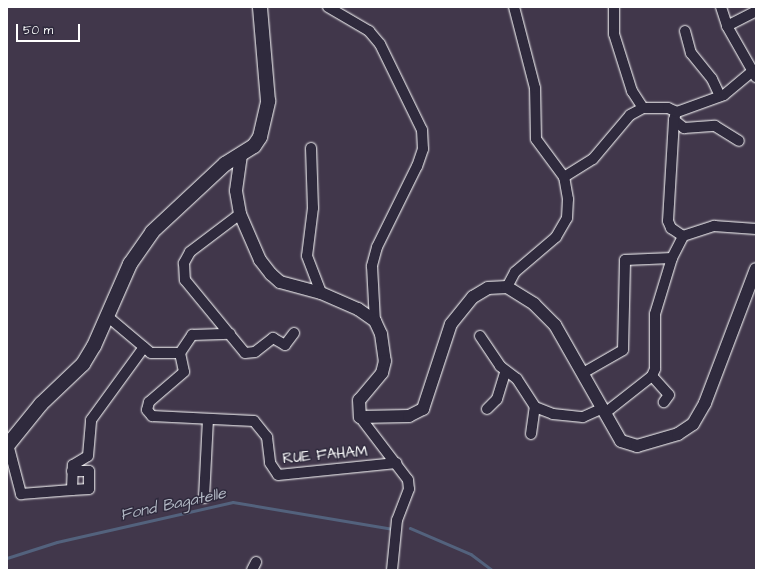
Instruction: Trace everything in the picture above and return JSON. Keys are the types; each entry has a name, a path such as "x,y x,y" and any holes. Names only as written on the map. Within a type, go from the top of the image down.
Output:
{"main road":[{"path":"8,445 40,404 83,364 107,316 130,264 152,232 225,164 241,155 260,137 268,113 260,7"}],"street":[{"path":"328,7 369,31 380,44 422,130 423,149 417,166 377,247 372,266 375,321 385,346 385,361 382,373 359,400 360,417 408,480 409,489 397,520 392,570"},
{"path":"507,287 515,272 556,237 567,218 564,177 536,139 535,88 514,7"},
{"path":"614,7 614,34 632,91 643,108"},
{"path":"675,116 720,96 754,74 727,26 721,7"},
{"path":"727,26 756,9"},
{"path":"685,31 691,52 712,79 720,96"},
{"path":"564,177 593,159 630,115 643,108 668,108 688,129 715,126 739,140"},
{"path":"675,116 668,221 671,228 683,236"},
{"path":"311,148 313,208 307,256 321,293"},
{"path":"241,155 236,191 240,214 260,260 271,274 280,282 321,293 375,321"},
{"path":"240,214 207,236 184,263 185,280 230,334 250,354 273,338 285,345 294,333"},
{"path":"480,336 505,372 517,379 536,407 578,416 604,410 652,376 656,362 655,318 672,258 683,236 714,226 756,229"},
{"path":"583,373 623,350 625,260 672,258"},
{"path":"360,417 409,416 423,409 451,324 473,297 488,288 507,287 546,314 583,373 622,441 637,446 678,434 693,424 705,403 756,269"},
{"path":"107,316 151,352 180,353 192,336 230,334"},
{"path":"72,490 72,465 88,456 92,420 144,347"},
{"name":"RUE FAHAM","path":"180,353 184,372 153,397 147,410 163,418 208,420 246,419 261,426 267,437 270,463 278,475 396,463"},
{"path":"487,409 497,400 505,372"},
{"path":"652,376 669,395 664,402"},
{"path":"531,434 536,407"},
{"path":"204,498 208,420"},
{"path":"8,445 21,494 90,489 89,471 72,471"}],"waterway":[{"name":"Fond Bagatelle","path":"7,558 57,542 233,502 393,529"},
{"name":"Fond Bagatelle","path":"410,528 471,554 492,570"}]}
